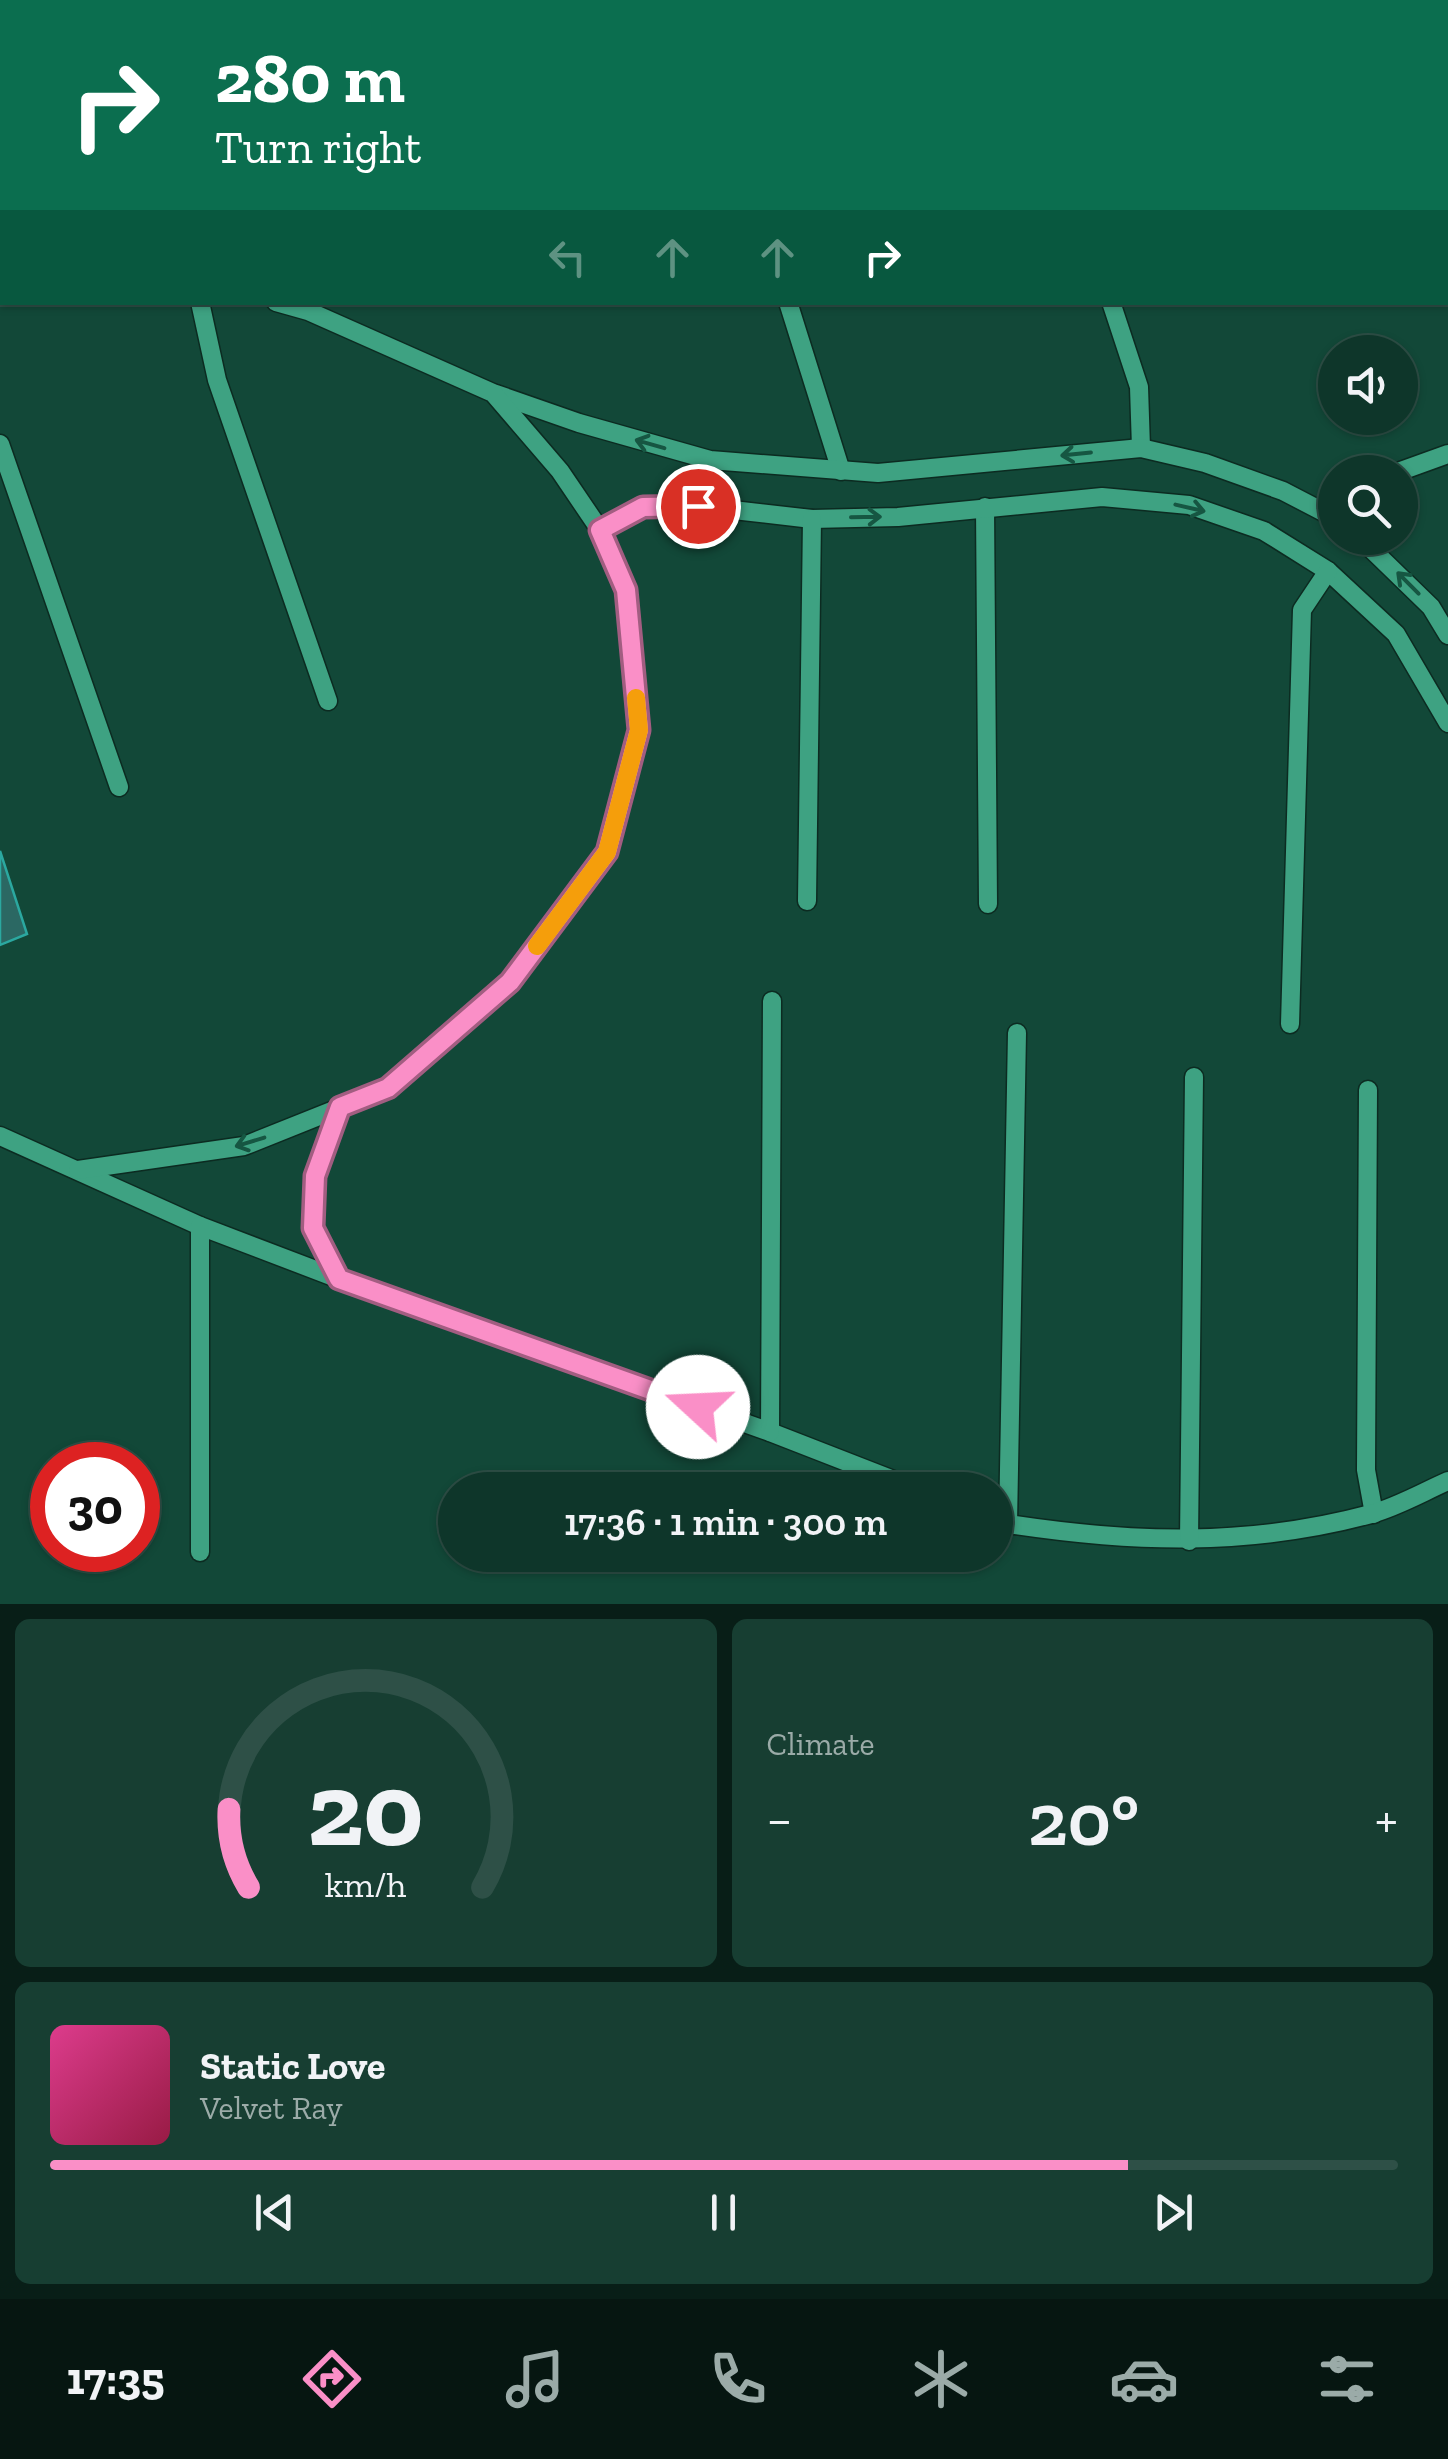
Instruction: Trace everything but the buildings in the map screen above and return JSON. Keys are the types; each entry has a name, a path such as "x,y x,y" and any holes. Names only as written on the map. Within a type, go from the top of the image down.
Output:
{"street":[{"path":"201,305 217,380 328,701"},
{"path":"287,305 493,394 710,460 878,474 1141,448 1205,463 1318,510"},
{"path":"789,305 841,471"},
{"path":"1111,305 1139,387 1141,448"},
{"path":"78,1170 244,1146 388,1088 510,982 607,852 639,730 626,590 600,530 560,472 493,394"},
{"path":"0,444 119,787"},
{"path":"1418,465 1448,454"},
{"path":"600,530 643,507 698,506 812,519 898,516 1102,497 1189,505 1264,531 1328,571 1396,634 1448,723"},
{"path":"985,508 988,904"},
{"path":"807,901 812,519"},
{"path":"1377,555 1431,607 1448,635"},
{"path":"1290,1024 1302,610 1328,571"},
{"path":"770,1432 772,1001"},
{"path":"1003,1472 1017,1034"},
{"path":"1188,1541 1194,1077"},
{"path":"1368,1090 1366,1470 1374,1514"},
{"path":"339,1279 313,1228 315,1176 340,1107"},
{"path":"0,1136 200,1226 873,1472"},
{"path":"200,1226 200,1552"},
{"path":"1013,1524 1093,1538 1188,1541 1267,1535 1374,1514 1448,1481"}],"slow traffic":[{"path":"537,946 607,852 639,730 636,698"}],"route":[{"path":"698,506 643,507 600,530 626,590 639,730 607,852 510,982 388,1088 340,1107 315,1176 313,1228 339,1279 698,1407"}]}
